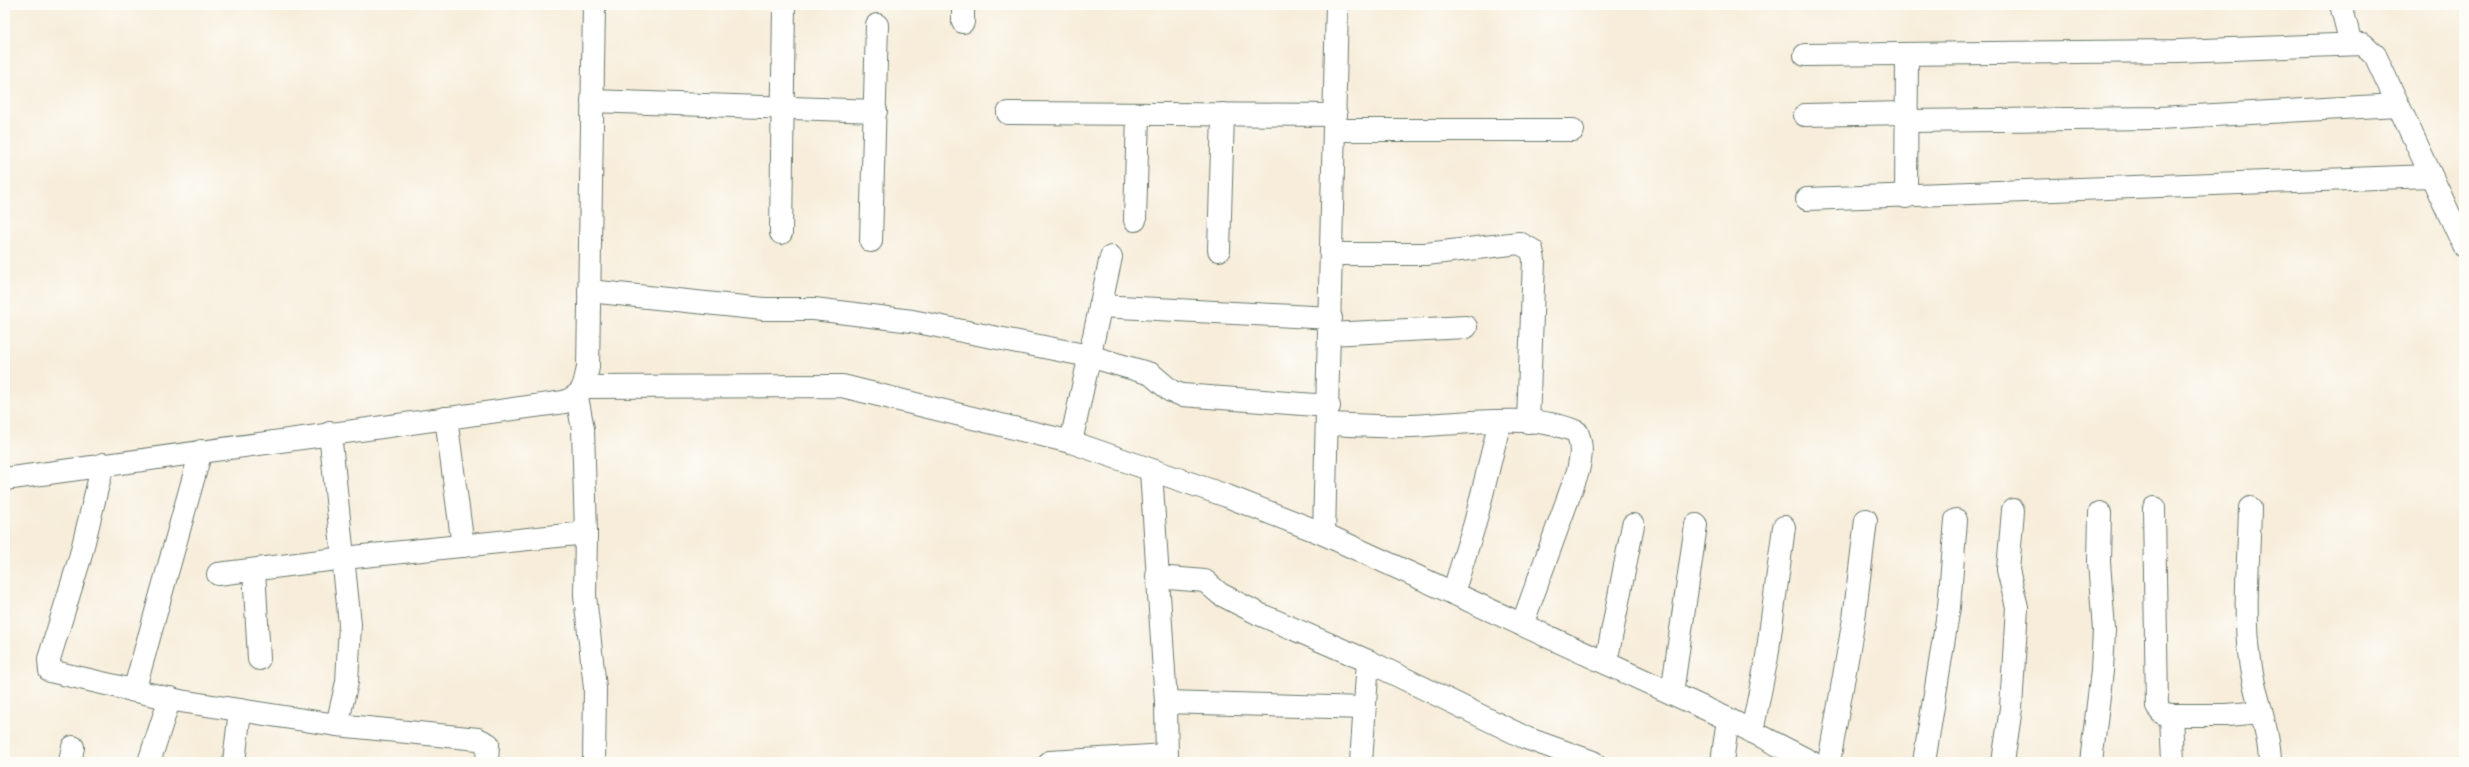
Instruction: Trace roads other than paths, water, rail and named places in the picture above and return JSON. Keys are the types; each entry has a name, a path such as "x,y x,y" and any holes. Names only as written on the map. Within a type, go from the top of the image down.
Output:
{"street":[{"path":"594,5 588,367 580,392 583,429 586,533 585,596 594,688 594,762"},
{"path":"781,233 784,5"},
{"path":"1324,534 1329,415 1338,5"},
{"path":"2341,5 2351,44"},
{"path":"871,241 876,111 877,25"},
{"path":"1805,55 2177,51 2363,44 2370,48 2464,246"},
{"path":"1906,197 1907,55"},
{"path":"592,101 783,109 876,111"},
{"path":"1805,115 2158,118 2398,105"},
{"path":"1008,113 1223,114 1335,122 1572,130"},
{"path":"1135,220 1138,114"},
{"path":"1219,250 1223,114"},
{"path":"1807,199 1906,197 2431,176"},
{"path":"1332,254 1426,254 1519,243 1532,250 1534,260 1528,422"},
{"path":"1071,442 1111,257"},
{"path":"589,291 729,306 814,309 865,314 912,321 1089,356 1151,374 1171,391 1182,395 1408,426 1500,421 1528,422 1566,427 1577,432 1582,454 1578,471 1522,625"},
{"path":"1100,306 1330,326 1466,327"},
{"path":"5,479 103,464 564,402 580,392 842,386 1071,442 1151,471 1227,496 1324,534 1728,719 1811,762"},
{"path":"446,418 463,546"},
{"path":"1453,593 1475,523 1500,421"},
{"path":"330,434 350,624 350,658 337,725"},
{"path":"134,690 201,451"},
{"path":"103,464 80,558 49,666 50,671 170,698 240,710 337,725 478,739 488,744 488,762"},
{"path":"1050,762 1167,758 1166,702 1151,471"},
{"path":"2154,508 2157,707 2162,713 2171,715 2227,715 2261,712"},
{"path":"2250,508 2248,632 2253,685 2269,748 2270,762"},
{"path":"2003,762 2011,708 2017,607 2008,570 2013,510"},
{"path":"2091,762 2102,671 2104,630 2099,562 2100,513"},
{"path":"1829,762 1854,619 1866,520"},
{"path":"1924,762 1949,607 1956,520"},
{"path":"1606,663 1633,524"},
{"path":"1672,693 1696,525"},
{"path":"1752,732 1767,657 1784,527"},
{"path":"218,574 344,558 586,533"},
{"path":"254,570 259,659"},
{"path":"1157,577 1205,581 1236,603 1368,662 1526,738 1593,762"},
{"path":"1361,762 1368,662"},
{"path":"149,762 170,698"},
{"path":"1166,702 1364,708"},
{"path":"234,762 240,710"},
{"path":"2171,715 2173,762"},
{"path":"1722,762 1728,719"}]}
